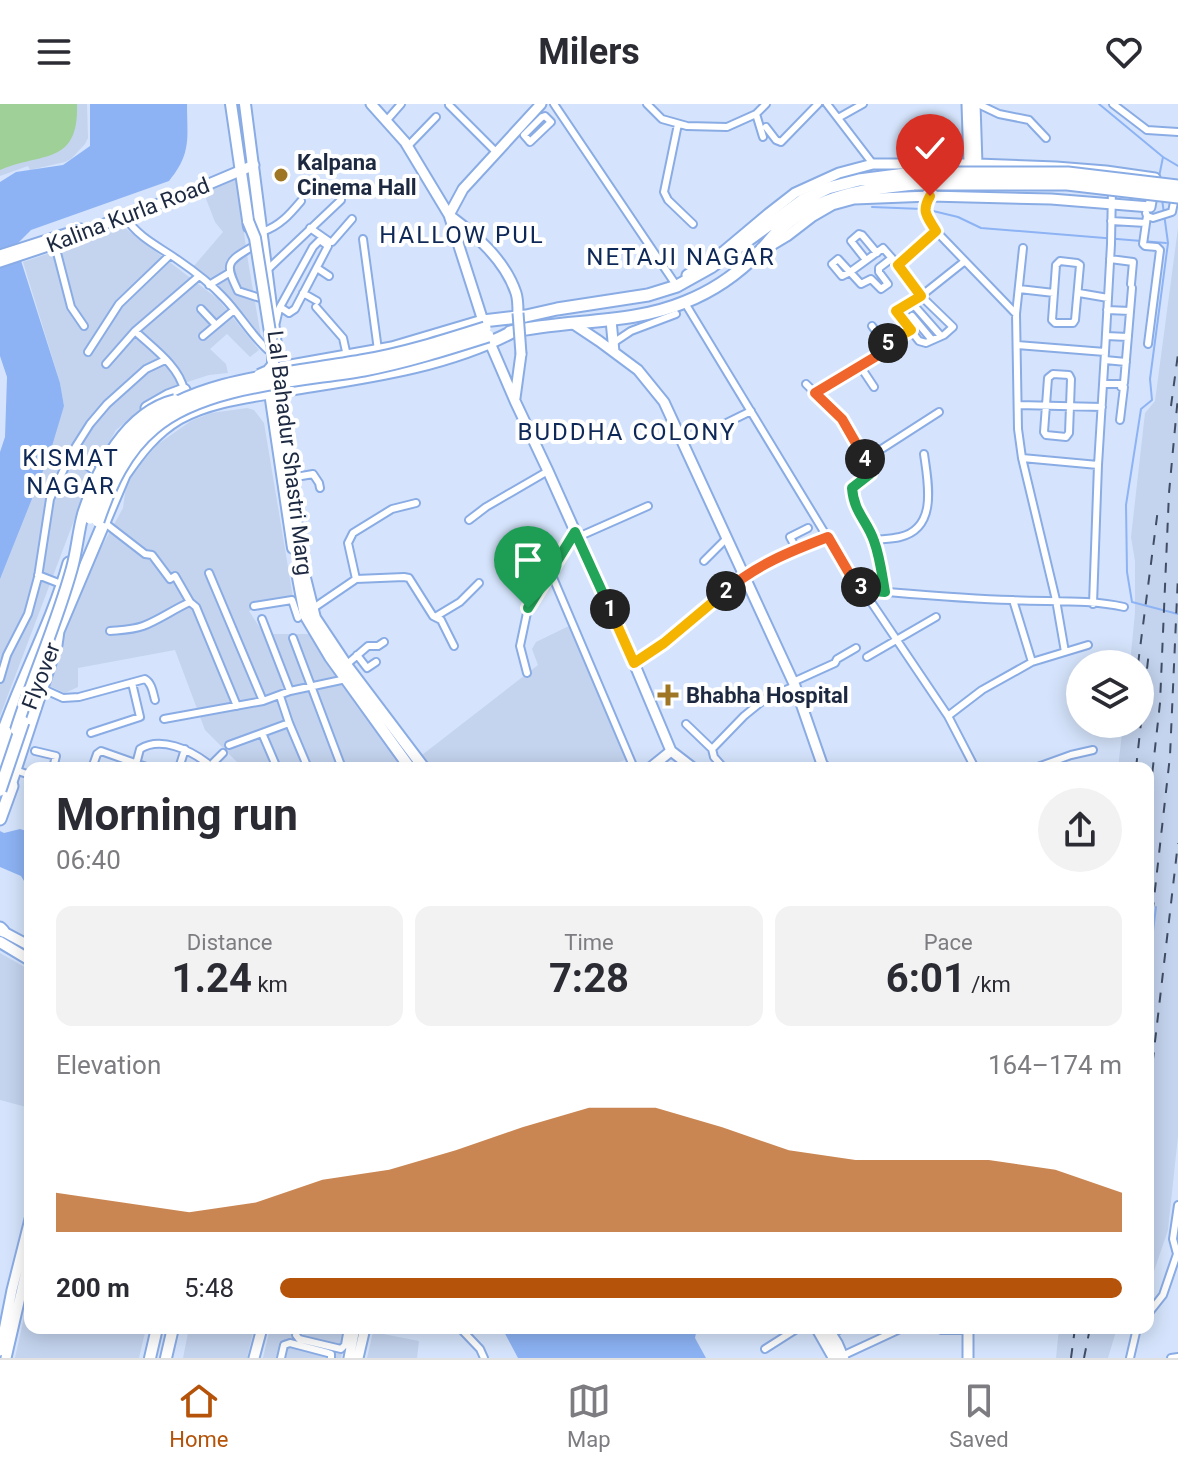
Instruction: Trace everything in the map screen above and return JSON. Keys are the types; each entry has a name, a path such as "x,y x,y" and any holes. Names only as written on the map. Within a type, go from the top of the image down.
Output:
{"highway":[{"path":"0,741 68,567 124,475 148,444 180,418 207,407 275,398 418,365 513,316 648,295 711,267 763,223 803,200 828,188 859,180 1068,173 1178,185"},
{"path":"274,369 422,340 512,332 537,326 652,313 685,302 721,284 759,253 781,228 808,209 831,198 913,178 1067,184 1178,197"},
{"path":"68,567 79,515 96,472 128,425 156,402 231,384 394,355 487,332"},
{"path":"97,521 125,461 152,429 177,411 219,395 396,364 487,332"},
{"path":"350,356 356,378"},
{"path":"0,806 4,779 15,770 58,631 83,573 110,468 146,422 186,394"},
{"path":"156,402 170,425"},
{"name":"Flyover","path":"19,721 58,631"},
{"name":"Flyover","path":"19,721 30,668"},
{"path":"0,764 19,721"},
{"path":"0,790 19,721"},
{"path":"0,819 12,786 4,779"}],"main road":[{"name":"Lal Bahadur Shastri Marg","path":"231,104 268,350 274,369"},
{"name":"Lal Bahadur Shastri Marg","path":"245,104 275,325 275,398 302,566 302,610 323,647 406,762"},
{"path":"4,779 72,567 83,516 104,464 120,440 154,407 208,384 262,374 273,365 255,238 248,221"},
{"name":"Lal Bahadur Shastri Marg","path":"302,610 315,618 346,665 419,762"},
{"path":"1,934 24,953"},
{"path":"150,1358 156,1334"},
{"path":"166,1358 172,1334"},
{"path":"822,1334 840,1357"},
{"path":"830,1334 840,1357"}],"street":[{"path":"371,104 408,146 449,215 487,332 515,401 577,534 671,751 685,762"},
{"path":"387,120 401,104"},
{"path":"541,104 524,135 530,142 551,122 549,119 556,107 675,284"},
{"path":"647,104 662,119 678,124 727,127 756,114 766,104"},
{"path":"756,114 764,132 779,142 784,141 818,104"},
{"path":"827,104 873,164"},
{"path":"838,118 863,104"},
{"path":"967,104 973,164"},
{"path":"973,164 976,104 999,114 1029,120 1046,138"},
{"path":"1113,104 1147,130 1178,132"},
{"path":"449,105 496,152"},
{"path":"449,215 463,189 496,152 535,118 544,116 549,119"},
{"path":"408,146 436,117"},
{"path":"678,124 664,192 668,200 693,224"},
{"path":"932,163 927,204 936,231 1016,314"},
{"path":"763,223 795,193 839,173 873,164 973,164 1113,171 1155,178 1146,213 1143,244 1160,250 1148,344"},
{"name":"Kalina Kurla Road","path":"0,262 90,232 254,165"},
{"path":"1093,604 1113,171"},
{"path":"759,253 832,205 854,199 927,204 1051,199 1111,204 1146,213 1153,218 1172,212 1178,185"},
{"path":"267,270 341,200"},
{"path":"262,232 286,218 301,201"},
{"path":"1111,221 1146,213"},
{"path":"449,215 473,232 502,265 516,294 513,316 521,354 515,401"},
{"path":"125,217 134,231 209,285 268,350"},
{"path":"310,228 332,242 352,219"},
{"path":"898,265 936,231"},
{"path":"866,260 851,241 859,234 877,253"},
{"path":"363,239 378,350"},
{"path":"275,325 280,307 313,247 320,240 328,246 303,293 291,313 280,307"},
{"path":"0,255 47,245 71,307 84,326"},
{"path":"252,247 230,264 229,273 238,291 260,298"},
{"path":"892,258 879,268 888,284 881,289 871,279 861,284 850,272 883,248 892,258 898,265 921,296 953,327 926,343 919,341 896,311 921,296 965,261"},
{"path":"1023,248 1016,314 1018,429 1065,652"},
{"path":"88,352 119,304 170,255"},
{"path":"1103,385 1124,384 1132,286 1132,261 1110,259"},
{"path":"1060,261 1079,264 1079,293 1074,323 1055,323 1052,320 1054,293 1056,265 1060,261"},
{"path":"317,268 329,276"},
{"path":"209,285 229,273"},
{"path":"106,364 135,331 199,276"},
{"path":"1019,289 1054,293"},
{"path":"303,293 316,304 343,338 350,356"},
{"path":"1079,293 1108,298"},
{"path":"685,302 849,573 948,716 972,762"},
{"path":"911,302 941,336"},
{"path":"201,309 216,325"},
{"path":"203,336 234,310"},
{"path":"1107,310 1130,311"},
{"path":"614,348 631,331 676,314"},
{"path":"905,322 912,316 932,340"},
{"path":"611,320 614,348"},
{"path":"572,323 614,348 638,370 664,402 794,684 821,762"},
{"path":"872,326 884,342"},
{"path":"884,342 911,330"},
{"path":"135,331 182,379 186,394"},
{"path":"1106,336 1128,337"},
{"path":"815,393 875,357 884,342"},
{"path":"1017,345 1105,352"},
{"path":"0,679 7,655 28,614 38,575 50,499 71,454 107,404 146,369 165,360"},
{"path":"1105,360 1126,362"},
{"path":"860,366 874,387"},
{"path":"1053,374 1071,377 1072,405 1066,437 1045,434 1048,378 1053,374"},
{"path":"806,384 842,419 866,459 870,474 852,488 853,499 874,540 885,592"},
{"path":"1103,385 1124,387 1120,420"},
{"path":"1018,405 1102,407"},
{"path":"681,440 695,432 704,434 751,411"},
{"path":"866,459 939,412"},
{"path":"71,454 96,472"},
{"path":"874,540 901,537 916,530 930,496 924,454"},
{"path":"1022,458 1098,465"},
{"path":"469,520 548,471"},
{"path":"289,486 313,474 320,488"},
{"path":"356,579 348,543 353,533 392,509 416,503"},
{"path":"527,673 520,646 528,608 577,534 648,506"},
{"path":"97,521 145,554 152,555 170,579 175,576 196,607 237,706"},
{"path":"796,548 786,539 808,526 816,542"},
{"path":"634,663 664,643 744,575 796,548 828,537"},
{"path":"704,561 727,538"},
{"path":"209,573 263,701"},
{"path":"551,573 631,762"},
{"path":"38,575 61,584"},
{"path":"254,606 290,599 302,610 356,579 404,577 409,578 435,617 441,620 454,646"},
{"path":"435,617 460,602 479,583"},
{"path":"863,590 1056,600 1124,607"},
{"path":"1013,600 1032,662"},
{"path":"110,631 145,625 190,602"},
{"path":"867,657 936,617"},
{"path":"262,619 290,691"},
{"path":"293,638 340,762"},
{"path":"346,665 368,646 378,646 384,642"},
{"path":"948,716 982,690 1032,662 1088,645"},
{"path":"712,749 766,698 835,663 856,648"},
{"path":"357,655 367,668 376,662"},
{"path":"41,688 63,698 79,697 145,679 155,700"},
{"path":"164,719 263,701 290,691 346,679"},
{"path":"91,733 140,717 132,683"},
{"path":"280,696 305,762"},
{"path":"229,745 289,723"},
{"path":"686,724 712,749 718,762"},
{"path":"262,733 274,762"},
{"path":"137,762 140,749 166,745 185,749 205,762"},
{"path":"181,762 185,749"},
{"path":"1052,762 1093,750"},
{"path":"35,751 56,756 54,762"},
{"path":"94,762 101,751 127,762"},
{"path":"657,762 671,751"},
{"path":"214,762 223,753"},
{"path":"15,770 24,773"},
{"path":"1,934 24,944"},
{"path":"1154,1306 1163,1295 1177,1254 1173,1239 1178,1205"},
{"path":"0,1351 3,1316 24,1241"},
{"path":"6,1358 24,1280"},
{"path":"296,1334 299,1339 341,1349 348,1345 353,1334"},
{"path":"348,1334 349,1358"},
{"path":"358,1358 364,1334"},
{"path":"466,1334 484,1358"},
{"path":"765,1349 789,1334"},
{"path":"840,1357 889,1334"},
{"path":"968,1334 968,1358"},
{"path":"1130,1358 1136,1334"},
{"path":"254,1358 263,1335"},
{"path":"281,1358 284,1345 290,1343 331,1354 331,1358"},
{"path":"1171,1358 1178,1357"}],"shaded area":[{"path":"0,104 87,104 88,138 65,162 30,170 28,166 0,176"},
{"path":"237,179 261,337 234,305 193,267 223,232 215,222 203,191"},
{"path":"125,228 218,299 259,350 250,357 227,334 210,349 226,364 228,373 209,375 178,385 146,405 116,430 92,473 0,716 0,577 64,406 60,383 23,262"},
{"path":"1178,228 1178,1136 1168,1230 1154,1271 1154,762 1119,762 1121,738 1154,738 1154,650 1131,650 1135,561 1131,537 1145,413 1155,401"},
{"path":"247,408 254,410 264,423 293,597 249,611 264,634 313,634 404,762 237,762 205,730 175,650 78,668 78,687 65,693 43,683 83,580 123,508 126,486 137,468 158,444 191,421 211,413"},
{"path":"571,625 625,760 427,762 422,755 538,665 532,649 536,642"},
{"path":"0,953 24,967 24,1106 0,1100"},
{"path":"24,1317 24,1334 145,1334 139,1358 15,1358"},
{"path":"188,1334 253,1334 247,1358 183,1358"},
{"path":"269,1334 346,1334 341,1358 263,1358"},
{"path":"373,1334 419,1341 417,1358 367,1358"},
{"path":"1058,1334 1115,1334 1108,1358 1056,1358"}],"green space":[{"path":"0,104 77,104 72,138 55,154 0,170"}],"water":[{"path":"90,104 187,104 187,145 182,162 169,181 31,230 16,245 60,383 64,406 49,456 0,579 0,452 5,437 7,377 0,356 0,182 16,172 63,165 90,146"},
{"path":"24,830 24,881 21,876 0,867 0,831"},
{"path":"505,1334 696,1334 706,1358 518,1358"}],"waterway":[{"path":"1099,104 1178,166"},
{"path":"1159,177 1163,157"},
{"path":"1162,199 1168,243 1150,379 1152,400 1141,409 1126,505 1127,572 1132,602 1178,614"},
{"path":"872,207 922,209"},
{"path":"929,210 958,217 981,228 1166,243"},
{"path":"1154,923 1156,907"}],"railway":[{"path":"1171,406 1178,354"},
{"path":"1154,762 1160,703 1169,493 1178,396"},
{"path":"1140,650 1158,509"},
{"path":"1154,899 1170,756 1178,575"},
{"path":"1137,762 1139,738"},
{"path":"1154,1050 1178,843"},
{"path":"1071,1358 1074,1334"},
{"path":"1084,1358 1089,1334"}],"place":[{"name":"Kalpana Cinema Hall","path":"281,175"},
{"name":"Bhabha Hospital","path":"668,695"}],"district":[{"name":"HALLOW PUL","path":"462,235"},
{"name":"NETAJI NAGAR","path":"681,257"},
{"name":"BUDDHA COLONY","path":"627,432"},
{"name":"KISMAT NAGAR","path":"71,472"}],"route":[{"path":"528,608 575,532 634,663 664,643 744,575 796,548 828,537 863,590 885,592 874,540 853,499 852,488 870,474 869,467 842,419 815,393 875,357 884,342 911,330 896,311 921,296 898,265 936,231 925,212 930,196"}]}
